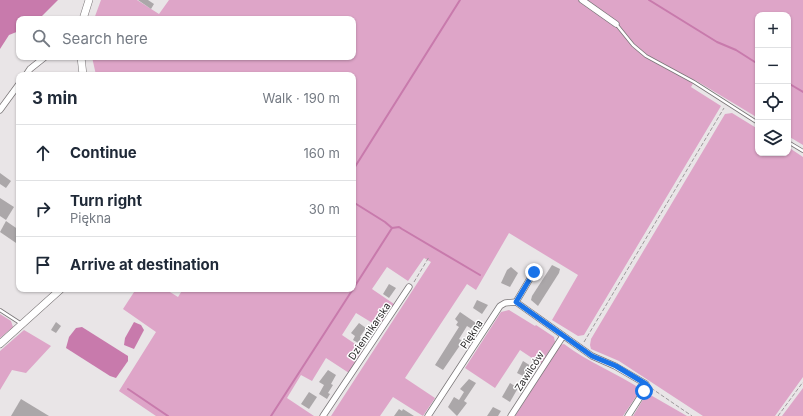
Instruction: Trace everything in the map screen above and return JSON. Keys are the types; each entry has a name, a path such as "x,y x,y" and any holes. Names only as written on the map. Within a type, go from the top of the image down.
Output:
{"street":[{"path":"84,16 89,0"},
{"path":"582,0 616,24"},
{"path":"28,72 41,60"},
{"path":"81,60 83,72"},
{"path":"0,110 16,88"},
{"path":"534,272 516,302 592,356 616,366 646,384 644,391 628,416"},
{"name":"Dziennikarska","path":"323,416 408,287"},
{"path":"0,344 20,323 57,292"},
{"name":"Piękna","path":"428,416 500,306 505,303 516,302"},
{"name":"Zawilców","path":"511,416 563,336"}],"lane":[{"path":"616,24 633,45 646,56 694,82 755,121"},
{"path":"791,144 803,151"},
{"path":"0,310 20,323"}],"path":[{"path":"581,348 726,104"},
{"path":"408,287 429,257"},
{"path":"778,416 803,382"},
{"path":"646,384 692,416"}],"shaded area":[{"path":"0,0 58,0 42,16 16,16 16,32 9,35 0,49"},
{"path":"101,0 137,0 159,14 169,0 803,0 803,145 791,138 791,12 755,12 755,116 695,80 691,87 721,106 584,335 578,336 552,320 578,275 509,233 476,290 467,284 405,378 435,398 423,416 393,397 380,416 331,416 431,262 424,258 408,281 387,267 372,289 394,304 379,327 356,313 342,335 364,350 349,373 326,358 312,381 301,375 287,398 314,416 156,416 119,391 156,332 123,309 134,292 170,292 178,297 181,292 356,292 356,72 95,72 93,60 356,60 356,16 95,16"},
{"path":"732,113 755,127 755,156 791,156 791,149 803,157 803,377 775,416 703,416 619,361 591,349 590,345 591,339 725,114"},
{"path":"509,310 554,337 555,342 541,364 520,350 495,388 465,368 501,312"},
{"path":"0,314 11,321 13,327 0,338"},
{"path":"134,322 141,325 144,330 134,349 124,345 125,338"},
{"path":"82,327 128,356 128,361 116,378 110,376 66,348 69,337 76,328"},
{"path":"24,330 51,346 26,373 12,370 0,390 0,351"},
{"path":"564,344 641,389 623,416 515,416 560,345"},
{"path":"803,388 803,416 782,416"},
{"path":"647,393 687,416 633,416"}],"building":[{"path":"138,0 148,0 154,4 151,9"},
{"path":"0,173 11,181 6,188 0,184"},
{"path":"0,198 14,207 6,220 0,216"},
{"path":"6,221 16,228 16,243 0,232"},
{"path":"552,265 560,269 559,273 538,306 531,300 532,296"},
{"path":"511,267 518,273 510,287 501,283 507,270"},
{"path":"389,284 396,288 389,298 383,294"},
{"path":"477,300 488,305 482,314 473,308"},
{"path":"460,312 476,323 472,329 467,326 459,339 463,341 443,370 435,365 459,327 456,325 458,322 455,319"},
{"path":"56,322 61,326 56,333 51,330"},
{"path":"359,323 366,328 360,337 363,339 360,344 353,340 355,336 351,333"},
{"path":"523,361 531,366 523,376 517,373"},
{"path":"328,370 336,375 331,384 333,385 328,393 330,394 327,399 319,394 324,385 319,382"},
{"path":"469,379 476,383 464,401 467,403 457,416 448,407 454,397 459,400 464,392 460,389"},
{"path":"510,383 518,388 510,402 502,397"},
{"path":"309,392 317,397 309,409 301,404"},
{"path":"21,399 49,416 11,416"},
{"path":"493,407 501,411 498,416 487,416"},
{"path":"399,409 402,411 403,409 414,416 394,416"}],"waterway":[{"path":"356,165 460,0"},
{"path":"649,0 717,42 736,50 755,62"},
{"path":"790,84 803,92"},
{"path":"356,204 392,228"},
{"path":"392,228 399,227 480,275"},
{"path":"356,284 392,228"},
{"path":"271,416 351,292"},
{"path":"128,389 168,416"}],"route":[{"path":"534,272 516,302 592,356 616,366 646,384 644,391"}]}
